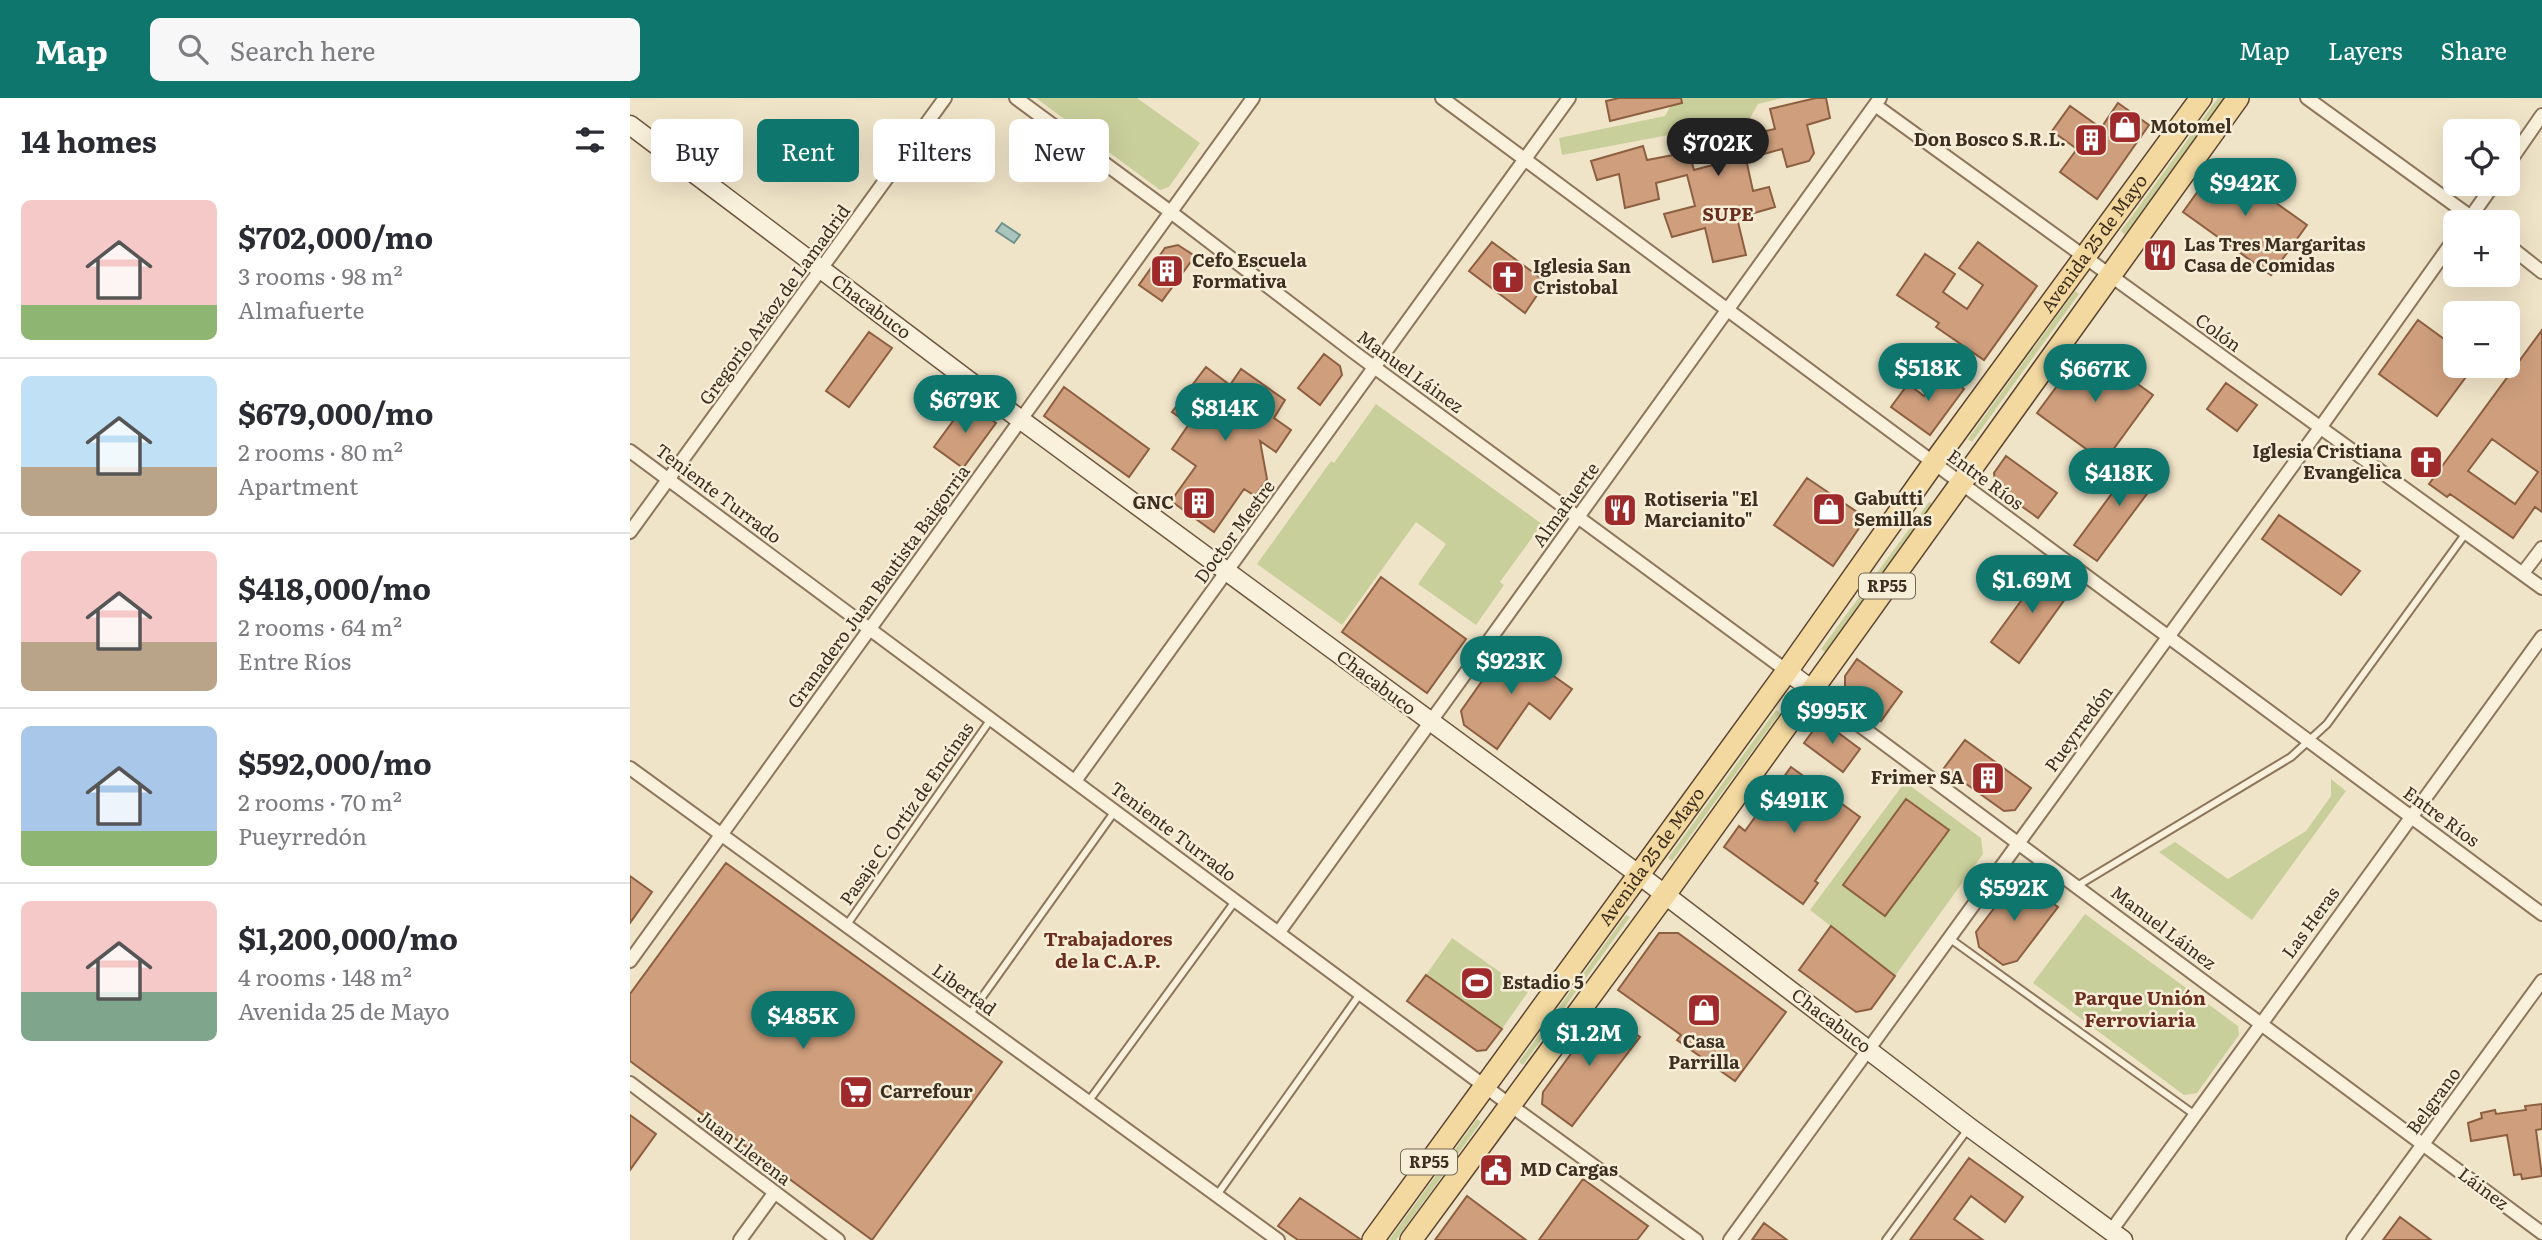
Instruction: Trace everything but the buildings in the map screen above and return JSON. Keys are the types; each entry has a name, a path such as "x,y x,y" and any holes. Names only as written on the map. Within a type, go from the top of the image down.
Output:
{"main road":[{"name":"Avenida 25 de Mayo","path":"1373,1240 1787,671 1933,464 2201,98"},
{"name":"Avenida 25 de Mayo","path":"1411,1240 1664,895 2238,98"},
{"name":"Chacabuco","path":"630,125 1430,724 1638,874 1969,1127 2117,1236"},
{"path":"1787,671 1812,690"}],"street":[{"name":"Gregorio Aráoz de Lamadrid","path":"630,532 946,98"},
{"name":"Manuel Láinez","path":"1016,98 1375,368 1787,671"},
{"name":"Granadero Juan Bautista Baigorria","path":"630,961 1254,98"},
{"name":"Entre Ríos","path":"1442,98 2542,914"},
{"name":"Doctor Mestre","path":"1075,781 1569,98"},
{"path":"2307,98 2458,210"},
{"name":"Colón","path":"1877,102 2109,276 2542,588"},
{"name":"Almafuerte","path":"1279,932 1877,102"},
{"path":"2520,147 2542,115"},
{"name":"Pueyrredón","path":"1730,1240 2443,255"},
{"path":"2520,255 2542,272"},
{"name":"Teniente Turrado","path":"630,451 1510,1105 1696,1240"},
{"path":"2523,573 2542,548"},
{"name":"Las Heras","path":"2117,1236 2195,1115 2542,637"},
{"name":"Manuel Láinez","path":"1812,690 2424,1145"},
{"name":"Libertad","path":"630,768 1278,1240"},
{"name":"Belgrano","path":"2353,1240 2542,981"},
{"name":"Juan Llerena","path":"630,1083 838,1240"},
{"name":"Láinez","path":"2424,1145 2542,1233"},
{"path":"740,1240 775,1192"}],"lane":[{"path":"2077,886 2291,757 2309,742 2327,724 2466,533"},
{"name":"Pasaje C. Ortíz de Encínas","path":"846,926 991,719"},
{"path":"969,1015 1115,811"},
{"path":"1088,1102 1236,900"},
{"path":"1949,938 2195,1115"},
{"path":"1217,1195 1361,993"},
{"path":"1886,1240 1969,1127"}],"green space":[{"path":"1036,98 1137,98 1200,143 1169,187 1160,190 1109,152 1109,119 1064,119"},
{"path":"1675,98 1782,98 1758,104 1745,127 1689,142 1669,135 1562,155 1559,138 1665,116"},
{"path":"2218,98 2224,98 2125,235 2121,231"},
{"path":"2075,291 2079,294 1972,442 1968,439"},
{"path":"1376,404 1542,524 1500,582 1504,585 1476,625 1418,584 1446,544 1416,522 1342,625 1257,564"},
{"path":"1929,502 1933,504 1825,652 1821,649"},
{"path":"1776,710 1780,713 1672,861 1668,858"},
{"path":"2331,779 2346,791 2252,920 2159,852 2175,842 2228,879 2306,831 2331,796"},
{"path":"1905,782 1981,838 1983,854 1895,976 1810,910"},
{"path":"2085,914 2238,1026 2239,1035 2197,1093 2184,1095 2033,983"},
{"path":"1626,915 1630,917 1523,1065 1519,1062"},
{"name":"Estadio 5","path":"1452,938 1528,992 1502,1029 1426,975"},
{"path":"1477,1119 1481,1122 1396,1240 1389,1240"}],"water":[{"path":"1002,223 1020,235 1014,243 996,231"}],"place":[{"name":"Motomel","path":"2125,127"},
{"name":"Don Bosco S.R.L.","path":"2091,140"},
{"name":"Las Tres Margaritas Casa de Comidas","path":"2160,255"},
{"name":"Cefo Escuela Formativa","path":"1167,271"},
{"name":"Iglesia San Cristobal","path":"1508,277"},
{"name":"Iglesia Cristiana Evangelica","path":"2426,462"},
{"name":"GNC","path":"1199,503"},
{"name":"Gabutti Semillas","path":"1829,509"},
{"name":"Rotiseria \"El Marcianito\"","path":"1620,510"},
{"name":"Frimer SA","path":"1988,778"},
{"name":"Estadio 5","path":"1477,983"},
{"name":"Casa Parrilla","path":"1704,1010"},
{"name":"Carrefour","path":"856,1092"},
{"name":"MD Cargas","path":"1496,1170"}],"district":[{"name":"SUPE","path":"1728,214"},
{"name":"Trabajadores de la C.A.P.","path":"1108,950"},
{"name":"Parque Unión Ferroviaria","path":"2140,1009"}]}
